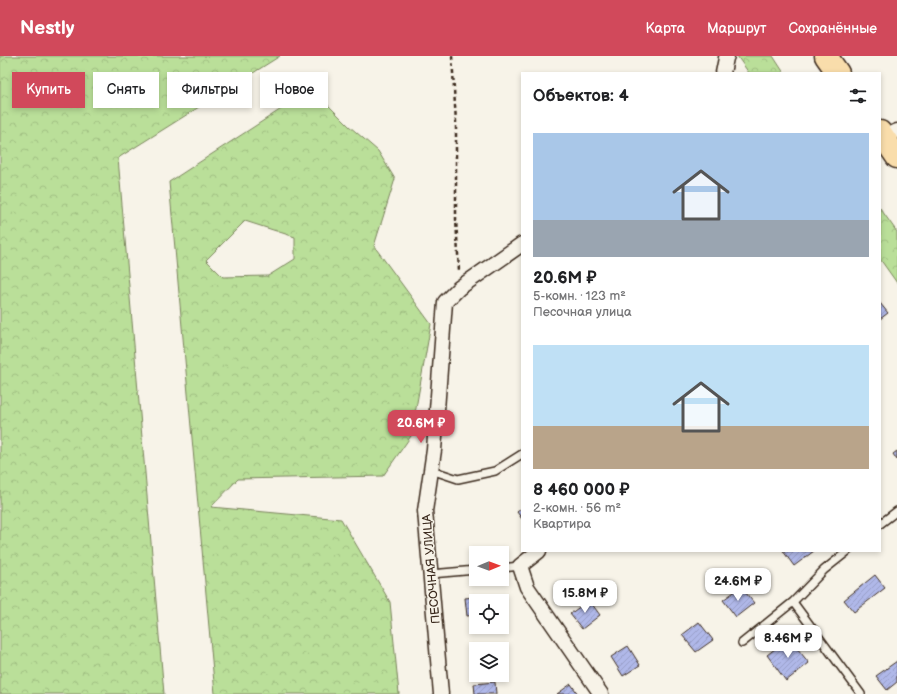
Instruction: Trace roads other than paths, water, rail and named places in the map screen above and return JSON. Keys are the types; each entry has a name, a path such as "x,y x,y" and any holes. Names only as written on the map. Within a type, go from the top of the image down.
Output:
{"main road":[{"path":"826,56 837,72"},
{"path":"887,134 897,156"}],"street":[{"path":"723,72 727,56"},
{"name":"ПЕСОЧНАЯ УЛИЦА","path":"441,694 425,511 434,450 445,302 460,288 521,245"},
{"path":"538,552 520,566 527,587 601,694"}],"lane":[{"path":"431,470 458,479 495,471 521,455"},
{"path":"881,523 897,510"},
{"path":"742,643 793,602 824,570 847,552"},
{"path":"509,567 520,566"},
{"path":"431,574 469,571"},
{"path":"793,602 861,694"}]}
